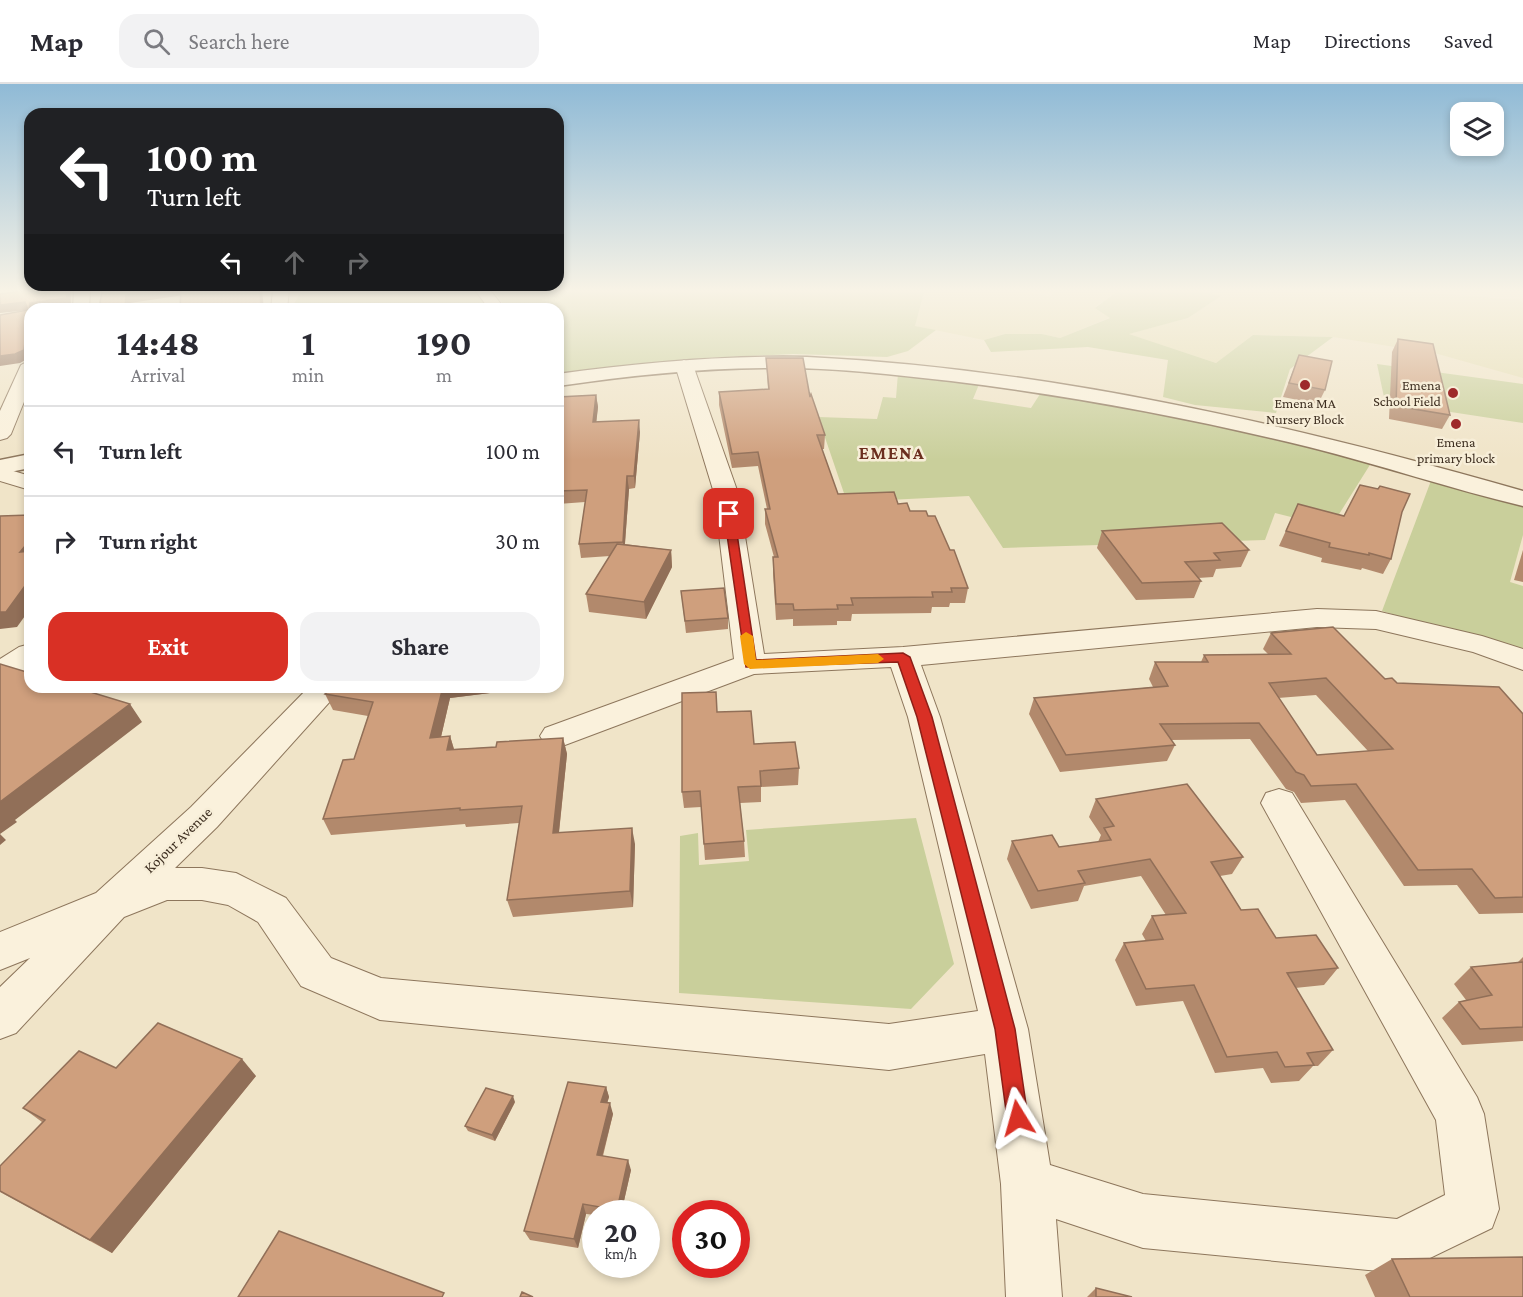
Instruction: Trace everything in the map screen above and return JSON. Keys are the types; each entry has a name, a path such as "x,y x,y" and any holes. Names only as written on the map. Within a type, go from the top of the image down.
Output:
{"street":[{"path":"564,379 684,365 785,362 907,370 1035,385 1159,406 1277,431 1523,499"},
{"path":"684,365 726,493 750,664"},
{"path":"0,434 24,372"},
{"path":"0,467 24,462"},
{"path":"0,474 24,481"},
{"path":"557,736 750,664 903,657 1317,618 1376,620 1482,645 1523,660"},
{"path":"0,654 24,652"},
{"path":"0,673 24,656"},
{"path":"903,657 924,717 1005,1029 1027,1184 1034,1297"},
{"name":"Kojour Avenue","path":"0,951 110,905 204,817 321,693"},
{"path":"1027,1184 1143,1221 1399,1246 1473,1209 1460,1114 1279,802"},
{"path":"0,1018 110,905 166,884 202,884 237,890 272,910 316,972 380,999 889,1047 1005,1029"}],"shaded area":[{"path":"1166,347 1238,347 1216,363"},
{"path":"1392,347 1523,347 1523,378 1438,354"}],"green space":[{"path":"564,347 914,347 908,351 887,357 793,354 705,358 564,374"},
{"path":"988,347 1167,347 1216,363 1238,347 1320,347 1290,369 1276,413 1195,405 1163,397 1168,360 1088,347 991,352"},
{"name":"Emena School Field","path":"1377,364 1523,384 1523,423 1385,402"},
{"path":"898,373 980,382 973,399 1031,408 1042,391 1262,432 1373,460 1331,527 1275,513 1265,540 1003,548 969,496 847,502 818,417 877,419 883,397 896,398"},
{"path":"1432,478 1523,504 1523,535 1510,582 1523,586 1523,653 1382,611"},
{"path":"916,818 954,964 911,1009 679,993 680,836 698,833 699,865 749,861 746,830"}],"building":[{"path":"0,347 24,347 24,350 15,354 0,356"},
{"path":"1398,347 1434,347 1450,415 1396,406"},
{"path":"1299,355 1332,361 1325,390 1289,383"},
{"path":"766,358 803,358 810,397 811,394 825,435 817,435 838,494 894,492 898,504 907,503 910,511 926,511 928,516 935,516 950,550 954,550 968,588 951,588 952,592 932,592 933,597 851,598 853,605 837,605 838,609 794,610 793,604 776,604 773,557 778,557 765,509 770,509 758,452 732,454 719,392 769,389"},
{"path":"596,395 593,422 639,420 634,476 627,476 623,542 579,544 587,490 564,491 564,397"},
{"path":"1360,485 1378,489 1380,486 1410,494 1402,512 1391,559 1329,547 1330,543 1286,531 1298,504 1344,516"},
{"path":"24,515 24,547 20,552 24,552 24,587 6,612 0,612 0,516"},
{"path":"1222,523 1249,550 1214,553 1220,560 1185,562 1201,581 1142,583 1102,531"},
{"path":"617,544 671,550 644,602 586,594"},
{"path":"724,588 728,618 685,621 681,591"},
{"path":"1333,627 1385,679 1392,678 1397,683 1499,687 1523,714 1523,897 1495,898 1472,869 1418,870 1356,784 1311,786 1304,775 1296,772 1259,723 1160,724 1175,745 1066,755 1034,698 1168,686 1155,662 1208,662 1204,655 1291,654 1271,633","holes":["1326,678 1393,749 1317,755 1269,683"]},
{"path":"0,664 24,671 24,693 94,693 130,704 0,802"},
{"path":"716,692 717,712 751,711 754,744 795,742 799,768 760,771 761,786 738,787 744,841 704,844 700,791 682,792 682,693"},
{"path":"441,693 430,738 450,736 447,750 496,747 497,742 563,738 553,833 632,828 630,891 507,900 522,806 460,810 460,808 323,819 343,760 354,759 373,702 325,694"},
{"path":"1187,784 1243,857 1211,862 1241,910 1258,909 1276,938 1316,935 1338,968 1287,973 1333,1050 1307,1053 1314,1065 1285,1067 1277,1052 1227,1057 1194,985 1146,989 1124,943 1163,939 1152,916 1186,913 1150,859 1078,871 1085,883 1038,891 1012,841 1052,835 1059,847 1111,840 1104,828 1114,826 1096,799"},
{"path":"1523,962 1523,1027 1480,1029 1459,1002 1492,995 1471,967"},
{"path":"158,1023 242,1059 90,1240 0,1191 0,1166 45,1120 23,1108 79,1051 116,1068"},
{"path":"568,1082 606,1087 601,1102 610,1103 597,1155 628,1160 619,1200 582,1200 574,1239 524,1231"},
{"path":"486,1088 513,1096 492,1135 465,1126"},
{"path":"279,1231 444,1293 442,1297 238,1297"},
{"path":"1523,1257 1523,1297 1410,1297 1392,1259"},
{"path":"1096,1288 1132,1297 1096,1297"},
{"path":"522,1292 533,1297 520,1297"}],"slow traffic":[{"path":"746,636 750,664 878,659"}],"place":[{"name":"Emena MA Nursery Block","path":"1305,385"},
{"name":"Emena School Field","path":"1453,393"},
{"name":"Emena primary block","path":"1456,424"}],"district":[{"name":"EMENA","path":"892,453"}],"route":[{"path":"729,514 750,664 903,657 924,717 1005,1029 1018,1118"}]}
